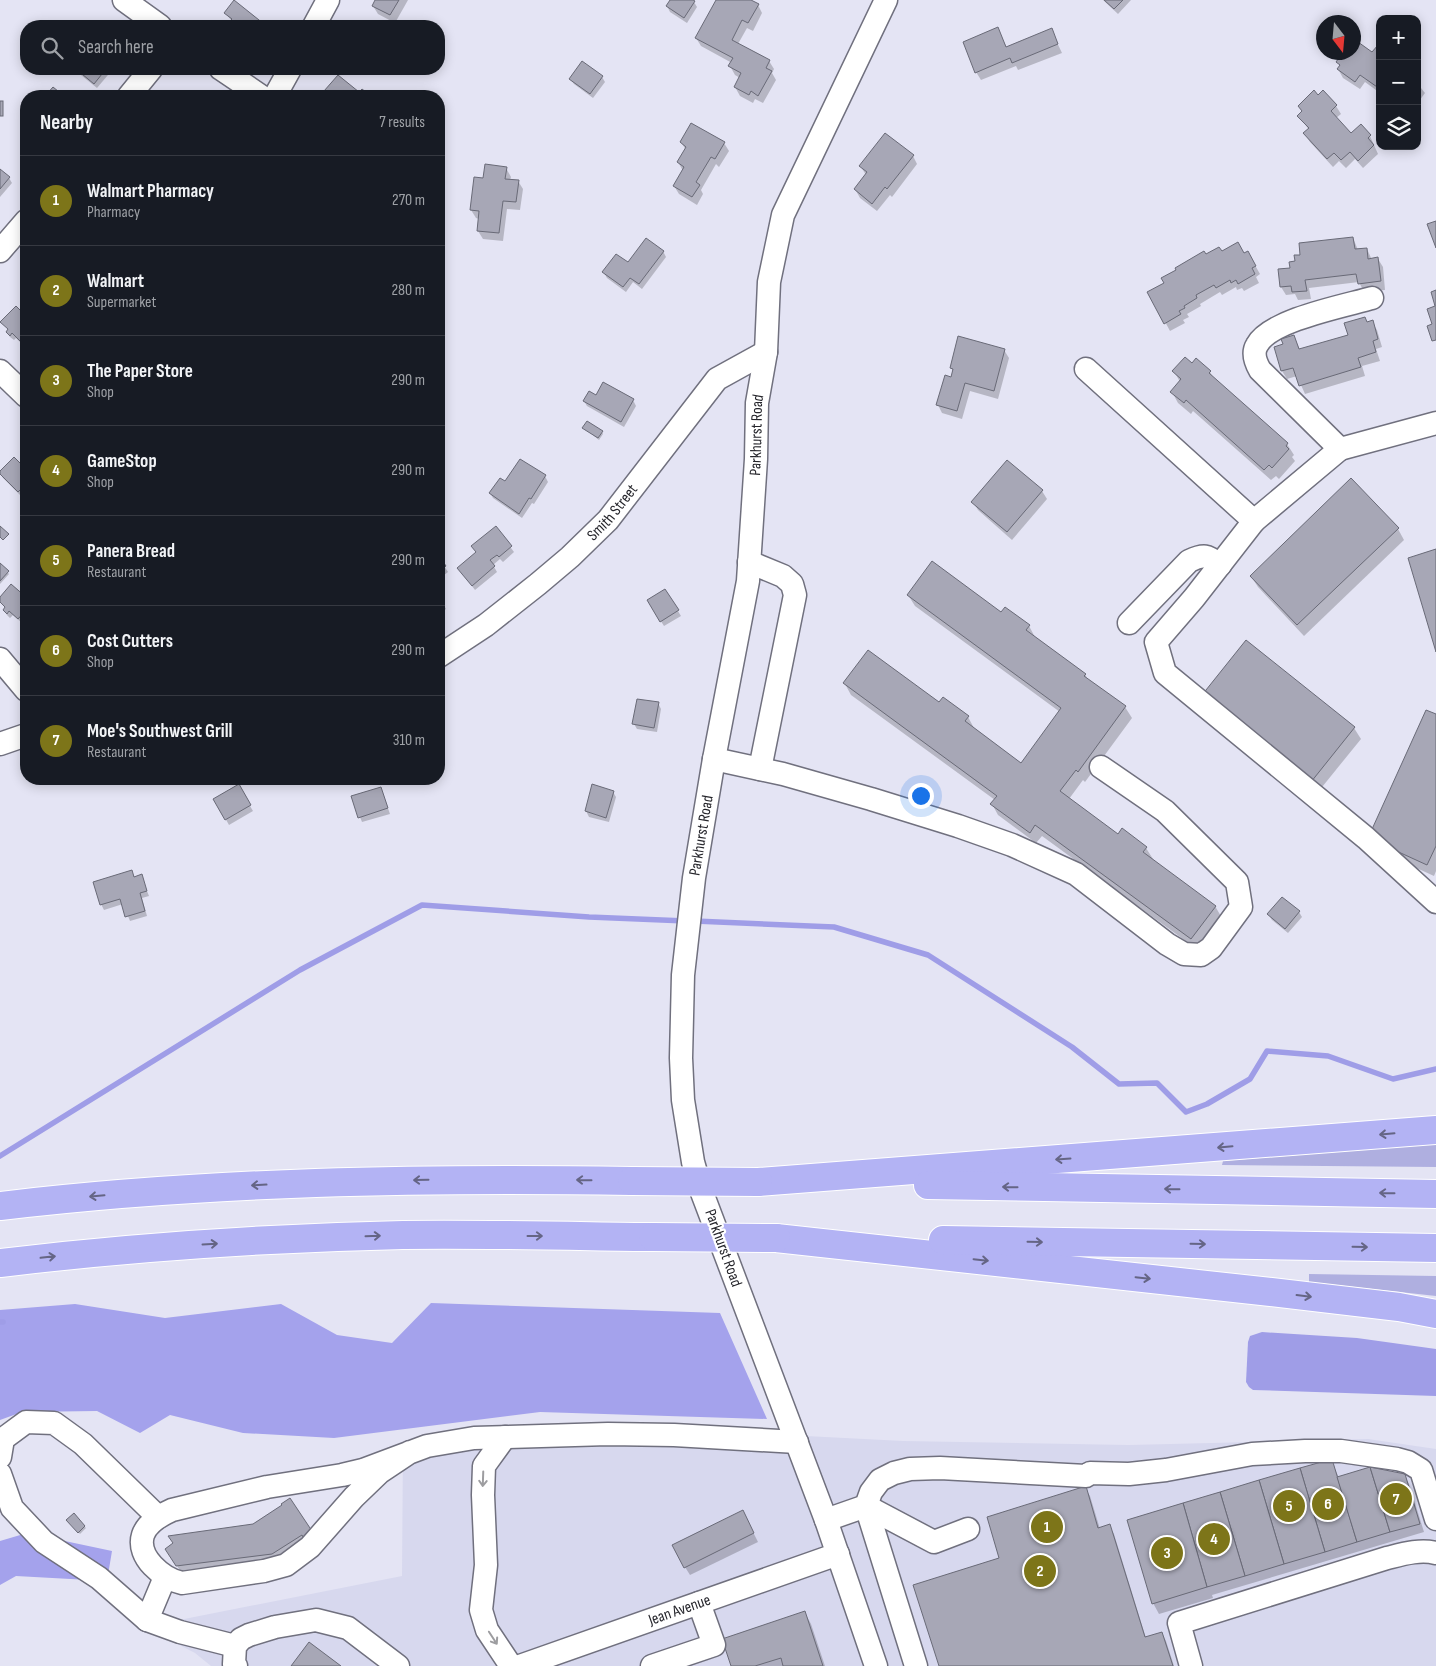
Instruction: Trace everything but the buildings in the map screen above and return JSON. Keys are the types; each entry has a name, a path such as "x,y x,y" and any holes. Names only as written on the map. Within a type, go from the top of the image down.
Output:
{"highway":[{"path":"758,1182 1436,1130"},
{"path":"0,1206 139,1193 274,1184 478,1179 1436,1194"},
{"path":"0,1263 147,1248 413,1235 776,1238 1436,1248"},
{"path":"776,1238 1399,1307 1436,1314"}],"street":[{"path":"124,0 152,20"},
{"path":"317,20 328,0"},
{"name":"Parkhurst Road","path":"871,1665 826,1520 705,1199 694,1162 684,1110 681,1058 682,999 687,932 694,878 714,759 748,581 756,459 757,404 766,352 769,282 783,215 886,0"},
{"path":"134,90 147,75"},
{"path":"230,75 253,90"},
{"path":"278,90 287,75"},
{"path":"0,251 20,228"},
{"path":"1340,449 1260,370 1255,359 1256,346 1266,334 1284,323 1372,298"},
{"name":"Smith Street","path":"445,652 486,624 570,557 608,520 717,379 766,352"},
{"path":"1086,369 1254,521"},
{"path":"0,371 20,390"},
{"path":"1436,423 1340,449 1254,521 1194,598 1156,642 1165,673 1366,838 1436,902"},
{"path":"1129,623 1189,561 1200,556 1209,557 1220,565"},
{"path":"749,562 783,576 792,584 796,596 760,769"},
{"path":"0,659 20,683"},
{"path":"0,744 20,737"},
{"path":"714,759 760,769 880,802 1012,844 1076,874 1166,944 1184,954 1201,955 1211,948 1241,908 1237,882 1165,811 1101,767"},
{"path":"0,1457 2,1439 26,1422 54,1423 83,1444 158,1517"},
{"path":"410,1452 380,1472 354,1497 310,1547 286,1565 264,1571 191,1582 172,1581 155,1568 146,1557 143,1536 148,1526 158,1517 172,1510 267,1487 318,1480 363,1470 410,1452 448,1441 505,1437 608,1434 674,1435 798,1442"},
{"path":"505,1437 484,1466 483,1495 486,1565 480,1610 487,1630 511,1666"},
{"path":"916,1666 866,1506 871,1492 880,1480 894,1473 910,1469 940,1468 1086,1476 1090,1473 1129,1474 1166,1470 1252,1454 1341,1451 1397,1459 1415,1465 1421,1470 1436,1519"},
{"path":"0,1474 12,1508 44,1542 99,1578 147,1620 236,1656 241,1639 262,1630 316,1620 348,1628 398,1666"},
{"path":"826,1520 866,1506 934,1542 968,1529"},
{"path":"1191,1666 1179,1623 1408,1552 1430,1551 1436,1553"},
{"name":"Jean Avenue","path":"520,1666 564,1659 699,1603 838,1554"},
{"path":"147,1620 165,1577"},
{"path":"652,1666 714,1645 699,1603"}],"shaded area":[{"path":"1436,1144 1436,1167 1222,1165 1223,1161"},
{"path":"1309,1274 1436,1276 1436,1296 1309,1282"},
{"path":"431,1303 720,1313 767,1419 540,1412 334,1438 243,1433 170,1415 140,1433 97,1411 22,1412 0,1420 0,1310 75,1304 165,1318 281,1304 337,1335 392,1343"},
{"path":"1262,1332 1357,1338 1436,1349 1436,1396 1253,1390 1246,1382 1248,1342 1250,1336"},
{"path":"767,1434 903,1441 1129,1445 1368,1439 1436,1449 1436,1666 211,1666 195,1653 150,1630 169,1622 402,1576 403,1446"},
{"path":"27,1533 112,1551 107,1581 16,1576 0,1585 0,1541"}],"waterway":[{"path":"0,1156 300,970 422,905 589,917 686,921"},
{"path":"695,921 834,927 928,955 1072,1047 1119,1084 1157,1083 1186,1112 1207,1104 1250,1079 1267,1051 1328,1056 1393,1079 1436,1069"}],"place":[{"name":"Moe's Southwest Grill","path":"1396,1499"},
{"name":"Cost Cutters","path":"1328,1504"},
{"name":"Panera Bread","path":"1289,1506"},
{"name":"Walmart Pharmacy","path":"1047,1527"},
{"name":"GameStop","path":"1214,1539"},
{"name":"The Paper Store","path":"1167,1553"},
{"name":"Walmart","path":"1040,1571"}]}
